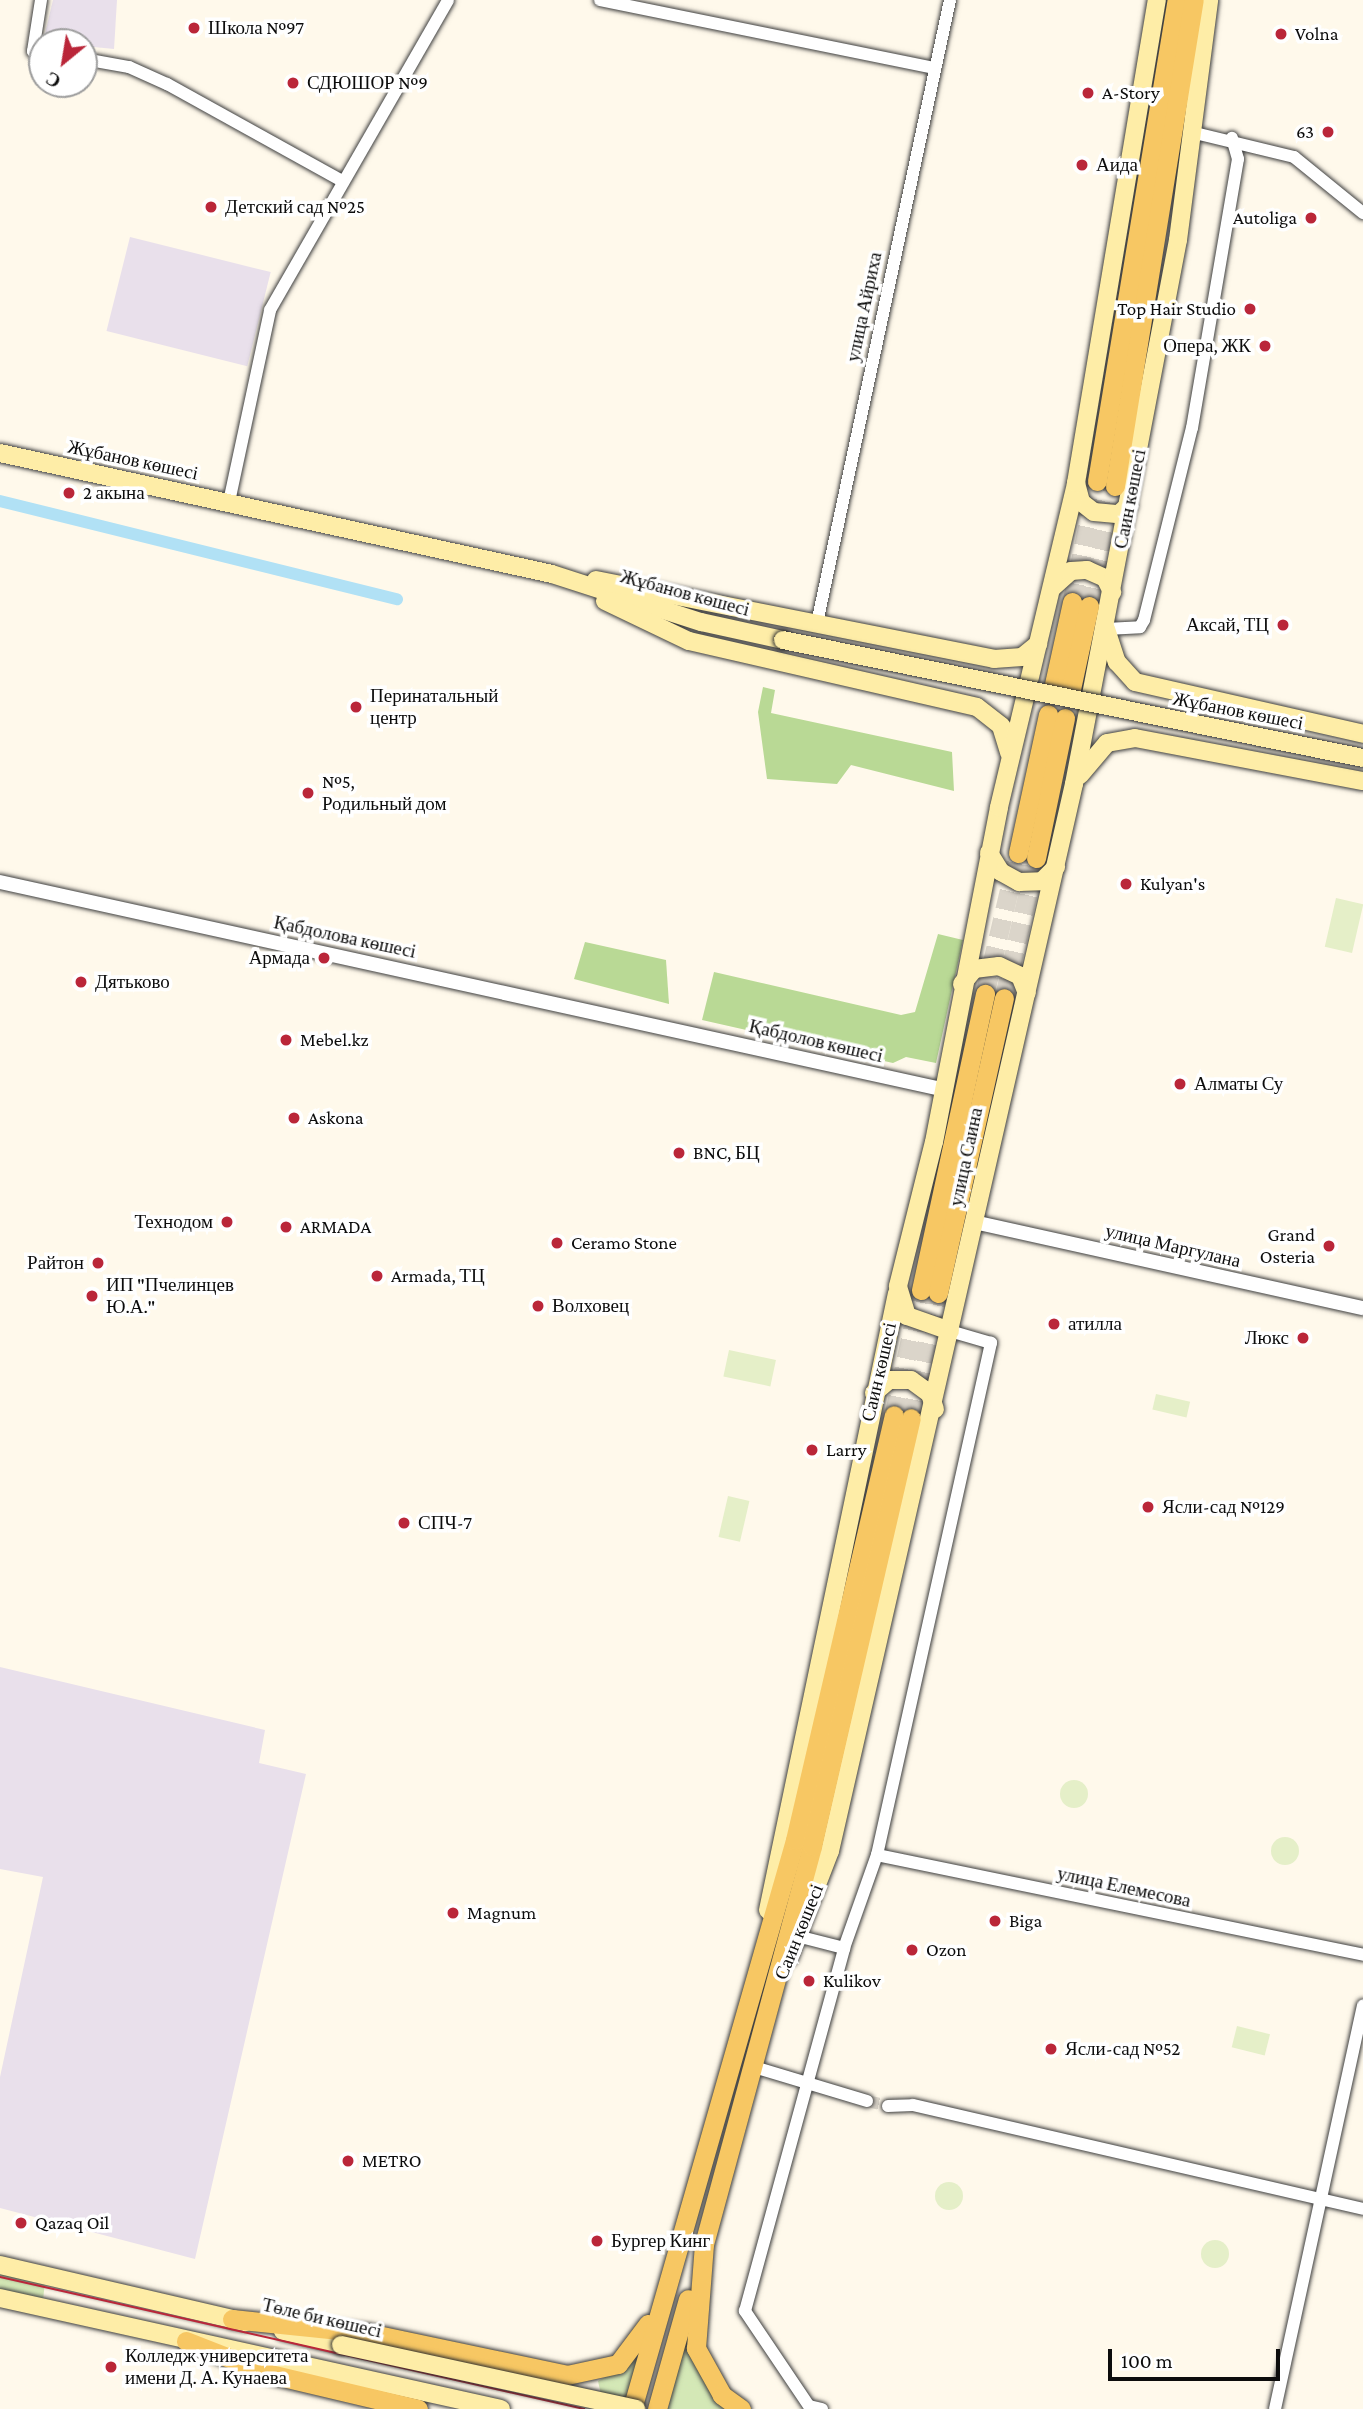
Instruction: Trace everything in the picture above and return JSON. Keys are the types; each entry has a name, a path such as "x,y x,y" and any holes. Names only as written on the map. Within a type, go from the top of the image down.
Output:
{"main road":[{"path":"1056,867 1042,881 1019,882 1001,872 989,853 1076,483 1157,0"},
{"name":"Саин көшесі","path":"1177,0 1106,483 1194,0"},
{"name":"Саин көшесі","path":"1027,993 1074,784 1129,505 1195,133 1209,0"},
{"name":"Жұбанов көшесі","path":"0,453 552,574 701,622 1363,758"},
{"path":"1076,483 1081,502 1094,512 1119,514 1129,505"},
{"path":"1053,587 1082,570 1105,578 1112,592"},
{"path":"552,574 1007,661 1038,645"},
{"path":"552,574 689,641 977,707 1001,726 1011,759"},
{"path":"1063,687 1080,604"},
{"path":"1106,628 1117,662 1135,682 1363,734"},
{"path":"1027,855 1057,716"},
{"path":"1074,784 1094,752 1135,738 1363,781"},
{"name":"Саин көшесі","path":"762,1953 779,1840 941,1089 989,853"},
{"path":"961,986 974,969 999,966 1020,976 1027,993"},
{"name":"улица Саина","path":"950,1331 1027,993"},
{"path":"929,1291 995,996"},
{"path":"898,1286 907,1316 950,1331"},
{"name":"Саин көшесі","path":"773,1996 830,1851 935,1409 950,1331"},
{"path":"874,1393 889,1380 911,1380 930,1394 935,1409"},
{"name":"Саин көшесі","path":"634,2409 762,1953 902,1417 773,1996"},
{"path":"657,2409 773,1996"},
{"path":"704,2244 696,2348 722,2395 741,2409"},
{"name":"Төле би көшесі","path":"0,2265 341,2345 634,2409"},
{"path":"567,2375 605,2371 630,2354 673,2269"},
{"path":"79,2317 70,2293 88,2286"},
{"path":"0,2298 501,2409"},
{"path":"232,2319 368,2333 567,2375 587,2386 593,2409"},
{"path":"186,2341 270,2374 418,2409"}],"street":[{"path":"37,28 41,0"},
{"path":"229,502 270,310 448,0"},
{"path":"600,0 935,68"},
{"name":"улица Айриха","path":"817,623 950,0"},
{"path":"98,61 129,67 167,84 342,181"},
{"path":"1195,133 1232,138 1294,157 1363,213"},
{"path":"1106,628 1140,627 1144,620 1192,428 1238,159 1232,138"},
{"name":"Қабдолова көшесі","path":"0,882 682,1031"},
{"name":"Қабдолов көшесі","path":"682,1031 941,1089"},
{"name":"улица Маргулана","path":"974,1222 1363,1308"},
{"path":"822,2409 810,2406 745,2311 844,1948 877,1855 990,1343 950,1331"},
{"name":"улица Елемесова","path":"877,1855 1363,1955"},
{"path":"797,1936 844,1948"},
{"path":"1275,2409 1363,2005"},
{"path":"754,2067 867,2101"},
{"path":"888,2106 913,2105 1363,2209"}],"shaded area":[{"path":"53,0 117,0 114,49 98,47 98,28 46,28"},
{"path":"130,237 271,272 247,366 107,331"},
{"path":"0,1667 265,1730 259,1763 306,1774 195,2259 0,2208 0,2077 43,1877 0,1869"}],"green space":[{"path":"763,687 775,690 771,713 952,752 954,791 851,765 837,784 767,779 758,712"},
{"path":"1336,898 1363,904 1352,953 1325,947"},
{"path":"938,934 963,940 936,1063 906,1057 893,1063 702,1020 714,972 901,1015 915,1012"},
{"path":"585,942 666,960 669,1004 574,979"},
{"path":"729,1350 776,1360 770,1386 723,1376"},
{"path":"1156,1394 1190,1402 1187,1417 1152,1410"},
{"path":"728,1496 749,1501 740,1542 719,1537"},
{"path":"1074,1780 1084,1784 1088,1794 1084,1804 1074,1808 1064,1804 1060,1794 1064,1784"},
{"path":"1285,1837 1295,1841 1299,1851 1295,1861 1285,1865 1275,1861 1271,1851 1275,1841"},
{"path":"1237,2026 1270,2034 1265,2056 1232,2047"},
{"path":"949,2182 959,2186 963,2196 959,2206 949,2210 939,2206 935,2196 939,2186"},
{"path":"1215,2240 1225,2244 1229,2254 1225,2264 1215,2268 1205,2264 1201,2254 1205,2244"},
{"path":"0,2272 45,2282 43,2300 0,2292"},
{"path":"688,2335 701,2376 730,2409 667,2409"},
{"path":"641,2357 626,2409 602,2399 598,2381"}],"waterway":[{"path":"0,501 397,599"}],"tunnel":[{"path":"1072,602 1097,481"},
{"path":"1089,606 1115,486"},
{"path":"985,994 1018,853"},
{"path":"1004,998 1036,858"},
{"path":"894,1415 921,1290"},
{"path":"911,1418 938,1293"},
{"path":"867,2101 888,2106"}],"tram line":[{"path":"0,2277 584,2409"}],"place":[{"name":"Школа №97","path":"194,28"},
{"name":"Volna","path":"1281,34"},
{"name":"СДЮШОР №9","path":"293,83"},
{"name":"A-Story","path":"1088,93"},
{"name":"63","path":"1328,132"},
{"name":"Аида","path":"1082,165"},
{"name":"Детский сад №25","path":"211,207"},
{"name":"Autoliga","path":"1311,218"},
{"name":"Top Hair Studio","path":"1250,309"},
{"name":"Опера, ЖК","path":"1265,346"},
{"name":"2 акына","path":"69,493"},
{"name":"Аксай, ТЦ","path":"1283,625"},
{"name":"Перинатальный центр","path":"356,707"},
{"name":"№5, Родильный дом","path":"308,793"},
{"name":"Kulyan's","path":"1126,884"},
{"name":"Армада","path":"324,958"},
{"name":"Дятьково","path":"81,982"},
{"name":"Mebel.kz","path":"286,1040"},
{"name":"Алматы Су","path":"1180,1084"},
{"name":"Askona","path":"294,1118"},
{"name":"BNC, БЦ","path":"679,1153"},
{"name":"Технодом","path":"227,1222"},
{"name":"ARMADA","path":"286,1227"},
{"name":"Ceramo Stone","path":"557,1243"},
{"name":"Grand Osteria","path":"1329,1246"},
{"name":"Райтон","path":"98,1263"},
{"name":"Armada, ТЦ","path":"377,1276"},
{"name":"ИП \"Пчелинцев Ю.А.\"","path":"92,1296"},
{"name":"Волховец","path":"538,1306"},
{"name":"атилла","path":"1054,1324"},
{"name":"Люкс","path":"1303,1338"},
{"name":"Larry","path":"812,1450"},
{"name":"Ясли-сад №129","path":"1148,1507"},
{"name":"СПЧ-7","path":"404,1523"},
{"name":"Magnum","path":"453,1913"},
{"name":"Biga","path":"995,1921"},
{"name":"Ozon","path":"912,1950"},
{"name":"Kulikov","path":"809,1981"},
{"name":"Ясли-сад №52","path":"1051,2049"},
{"name":"METRO","path":"348,2161"},
{"name":"Qazaq Oil","path":"21,2223"},
{"name":"Бургер Кинг","path":"597,2241"},
{"name":"Колледж университета имени Д. А. Кунаева","path":"111,2367"}]}
